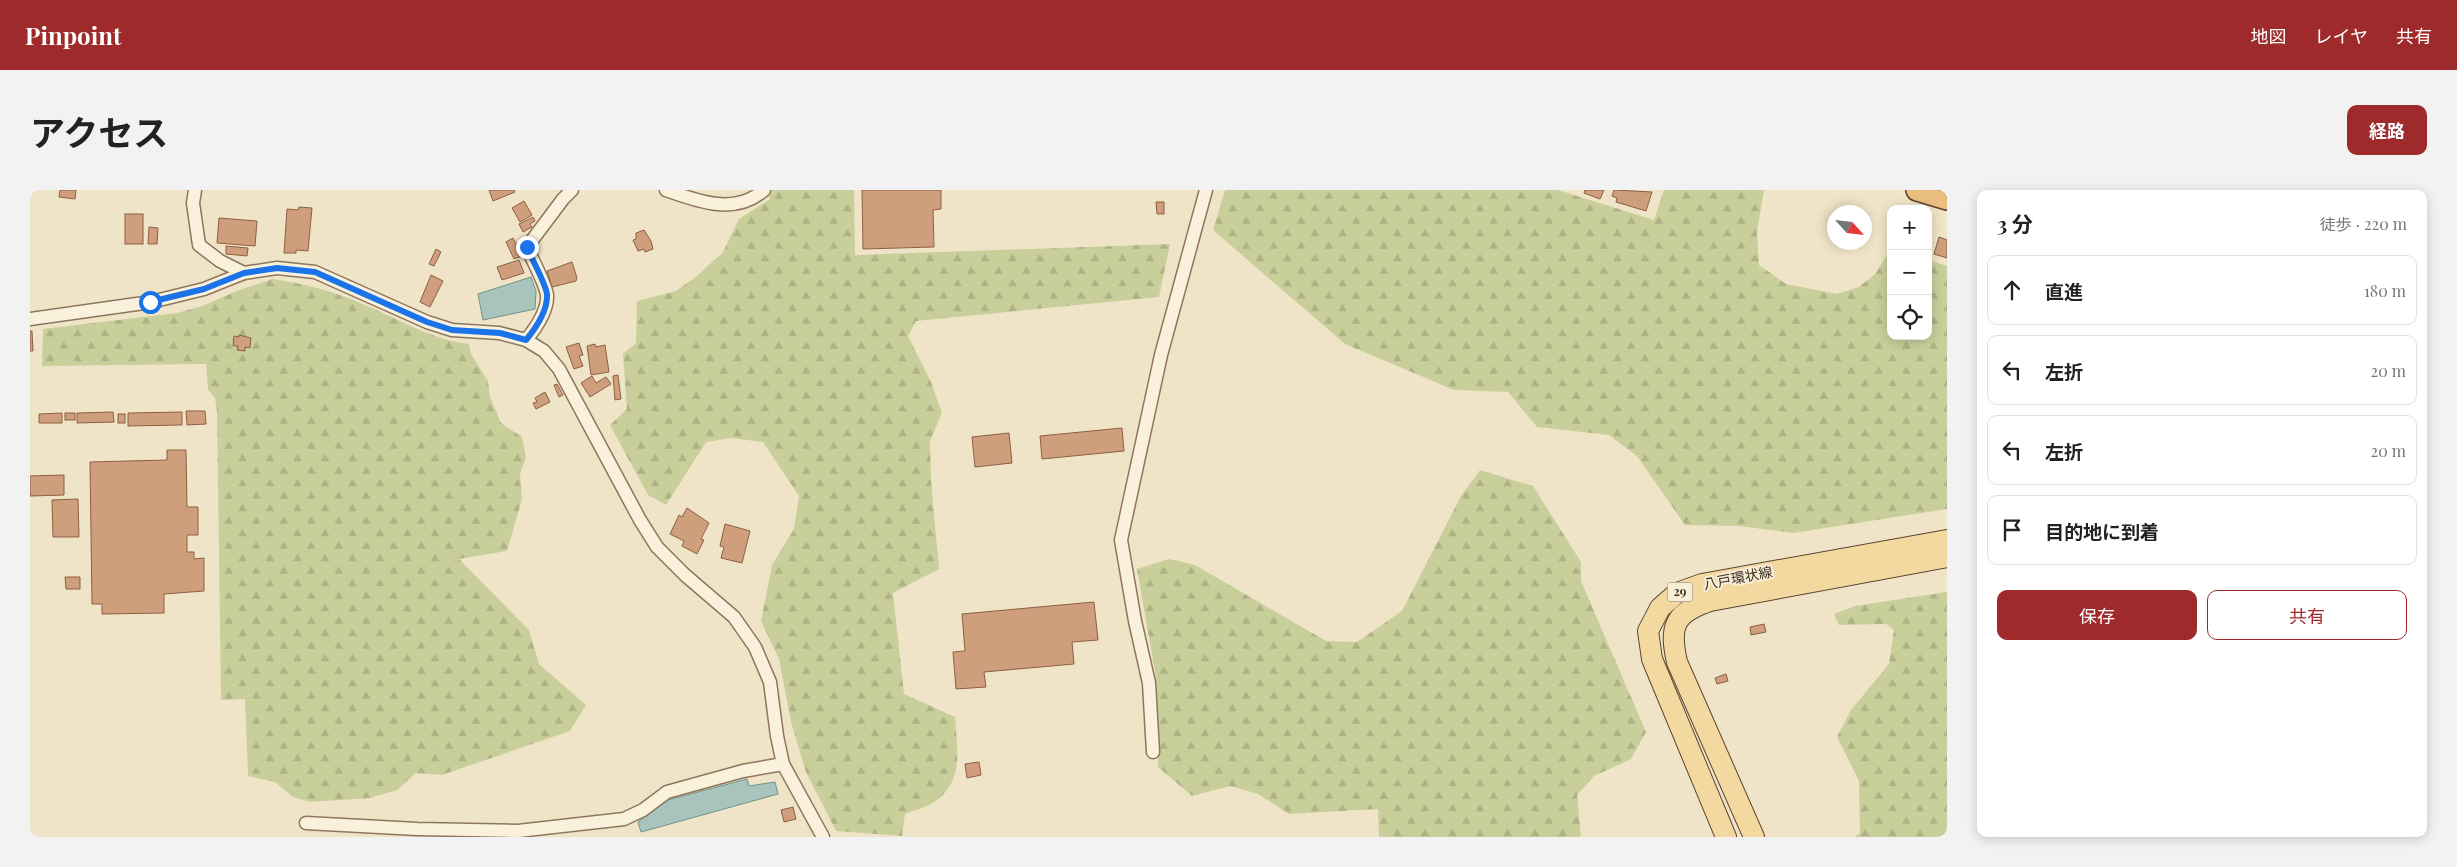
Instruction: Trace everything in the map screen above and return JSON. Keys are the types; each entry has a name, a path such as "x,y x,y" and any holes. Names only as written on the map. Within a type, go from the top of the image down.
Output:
{"highway":[{"path":"1917,190 1947,199"}],"main road":[{"name":"八戸環状線","path":"1726,837 1652,659 1648,631 1660,608 1677,593 1702,584 1947,540"},
{"name":"八戸環状線","path":"1754,837 1677,662 1672,642 1676,624 1688,608 1710,601 1947,558"}],"street":[{"path":"195,190 194,203 198,245 220,261 244,273"},
{"path":"526,340 535,330 544,309 547,294 527,247 572,190"},
{"path":"666,190 703,203 720,205 745,202 764,190"},
{"path":"1153,752 1149,683 1121,540 1161,355 1206,190"},
{"path":"30,319 150,302 204,289 244,273 277,268 315,272 427,322 452,330 500,333 526,340 544,351 559,369 640,520 657,547 684,575 734,617 756,647 770,682 776,736 783,764 823,837"},
{"path":"306,823 417,829 518,831 624,819 643,810 668,792 743,771 783,764"}],"green space":[{"path":"766,190 854,190 855,255 1170,244 1159,297 916,321 908,336 931,382 942,413 930,441 931,481 939,569 893,593 904,694 955,717 957,762 955,773 946,792 930,805 905,814 902,836 836,831 806,772 791,722 779,659 761,621 772,565 794,529 799,496 763,442 731,438 706,442 666,505 648,495 610,425 627,409 623,354 636,343 637,301 676,291 697,276 723,252 739,219 770,199"},
{"path":"1225,190 1558,190 1654,220 1664,190 1764,190 1757,232 1759,265 1786,284 1836,294 1859,287 1876,273 1887,255 1887,340 1932,340 1932,261 1947,266 1947,509 1793,533 1739,526 1685,525 1637,456 1609,435 1537,427 1508,392 1454,390 1345,344 1213,230"},
{"path":"272,279 331,292 354,300 429,334 469,344 471,354 488,381 490,397 501,423 522,437 526,457 520,474 522,499 507,551 459,559 529,630 539,664 586,705 570,731 442,775 416,773 397,790 370,798 310,802 293,797 275,782 248,776 245,699 221,700 217,411 215,398 208,390 206,364 42,366 43,329 177,313 202,306"},
{"path":"1480,470 1533,486 1581,562 1581,581 1646,732 1631,759 1594,776 1577,795 1581,837 1379,837 1378,809 1289,814 1258,794 1230,786 1192,796 1158,767 1156,677 1137,569 1169,559 1195,565 1326,641 1357,642 1402,611 1461,496"},
{"path":"1947,592 1947,837 1855,837 1860,833 1859,781 1837,737 1851,710 1889,664 1894,630 1886,624 1839,625 1834,614 1855,606"}],"water":[{"path":"531,277 536,291 535,309 483,320 478,294"},
{"path":"747,779 749,786 775,782 778,794 641,832 638,822 668,800"}],"building":[{"path":"60,190 76,190 75,199 59,197"},
{"path":"489,190 514,190 515,192 493,201"},
{"path":"862,190 941,190 941,209 933,210 934,247 863,249"},
{"path":"1585,190 1604,190 1600,199 1584,193"},
{"path":"1614,190 1652,192 1646,211 1616,202 1617,198 1612,196"},
{"path":"524,201 532,215 520,222 512,208"},
{"path":"1156,202 1164,202 1164,214 1157,214"},
{"path":"299,207 312,208 308,251 296,250 296,253 284,253 287,209 298,210"},
{"path":"125,214 143,214 143,244 125,244"},
{"path":"533,217 535,221 530,224 532,227 523,232 519,224"},
{"path":"219,218 257,221 255,246 217,243"},
{"path":"149,227 158,228 157,244 148,244"},
{"path":"644,230 651,241 653,249 645,252 644,249 638,251 633,240 636,239 636,233"},
{"path":"1939,237 1947,240 1947,258 1934,254"},
{"path":"513,238 522,256 514,259 506,242"},
{"path":"226,246 248,248 247,256 226,254"},
{"path":"436,249 441,252 434,266 429,264"},
{"path":"519,260 524,273 502,280 497,267"},
{"path":"572,262 577,278 576,281 552,287 547,271"},
{"path":"431,275 443,281 430,307 420,302"},
{"path":"30,331 32,331 33,351 30,351"},
{"path":"239,335 251,338 250,348 245,347 245,351 237,350 238,346 233,346 234,336 239,337"},
{"path":"579,343 583,355 579,356 583,366 574,369 566,347"},
{"path":"595,344 596,347 605,345 609,372 591,375 587,346"},
{"path":"618,375 621,399 615,400 613,376"},
{"path":"592,376 596,383 606,377 611,384 590,397 581,383"},
{"path":"557,384 563,395 559,397 554,385"},
{"path":"545,392 550,402 536,409 533,403 537,402 535,398"},
{"path":"186,411 205,411 206,424 187,425"},
{"path":"113,412 114,422 77,423 77,413"},
{"path":"182,412 182,425 128,426 128,413"},
{"path":"62,413 62,423 39,423 39,414"},
{"path":"65,413 75,413 75,420 65,420"},
{"path":"118,414 125,414 125,423 118,423"},
{"path":"1122,428 1124,451 1042,459 1040,436"},
{"path":"1009,433 1012,463 975,467 972,437"},
{"path":"167,450 186,450 187,507 198,507 198,535 187,535 187,552 194,552 194,559 204,558 204,591 164,594 164,613 102,614 102,604 92,604 90,462 167,460"},
{"path":"64,475 64,495 30,496 30,476"},
{"path":"78,499 79,537 53,537 52,500"},
{"path":"687,508 709,523 701,539 704,540 697,554 682,546 684,541 670,534 679,515 682,517"},
{"path":"725,524 750,531 742,563 721,558 724,547 720,546"},
{"path":"65,577 80,577 80,589 66,589"},
{"path":"1094,602 1098,640 1072,642 1074,664 984,672 986,687 956,689 953,652 965,651 962,614"},
{"path":"1764,624 1766,632 1751,635 1750,627"},
{"path":"1726,674 1728,681 1717,684 1715,678"},
{"path":"979,762 981,775 967,778 965,764"},
{"path":"793,807 796,819 784,822 781,810"}],"route":[{"path":"150,302 204,289 244,273 277,268 315,272 427,322 452,330 500,333 526,340 535,330 544,309 547,294 527,247"}]}
